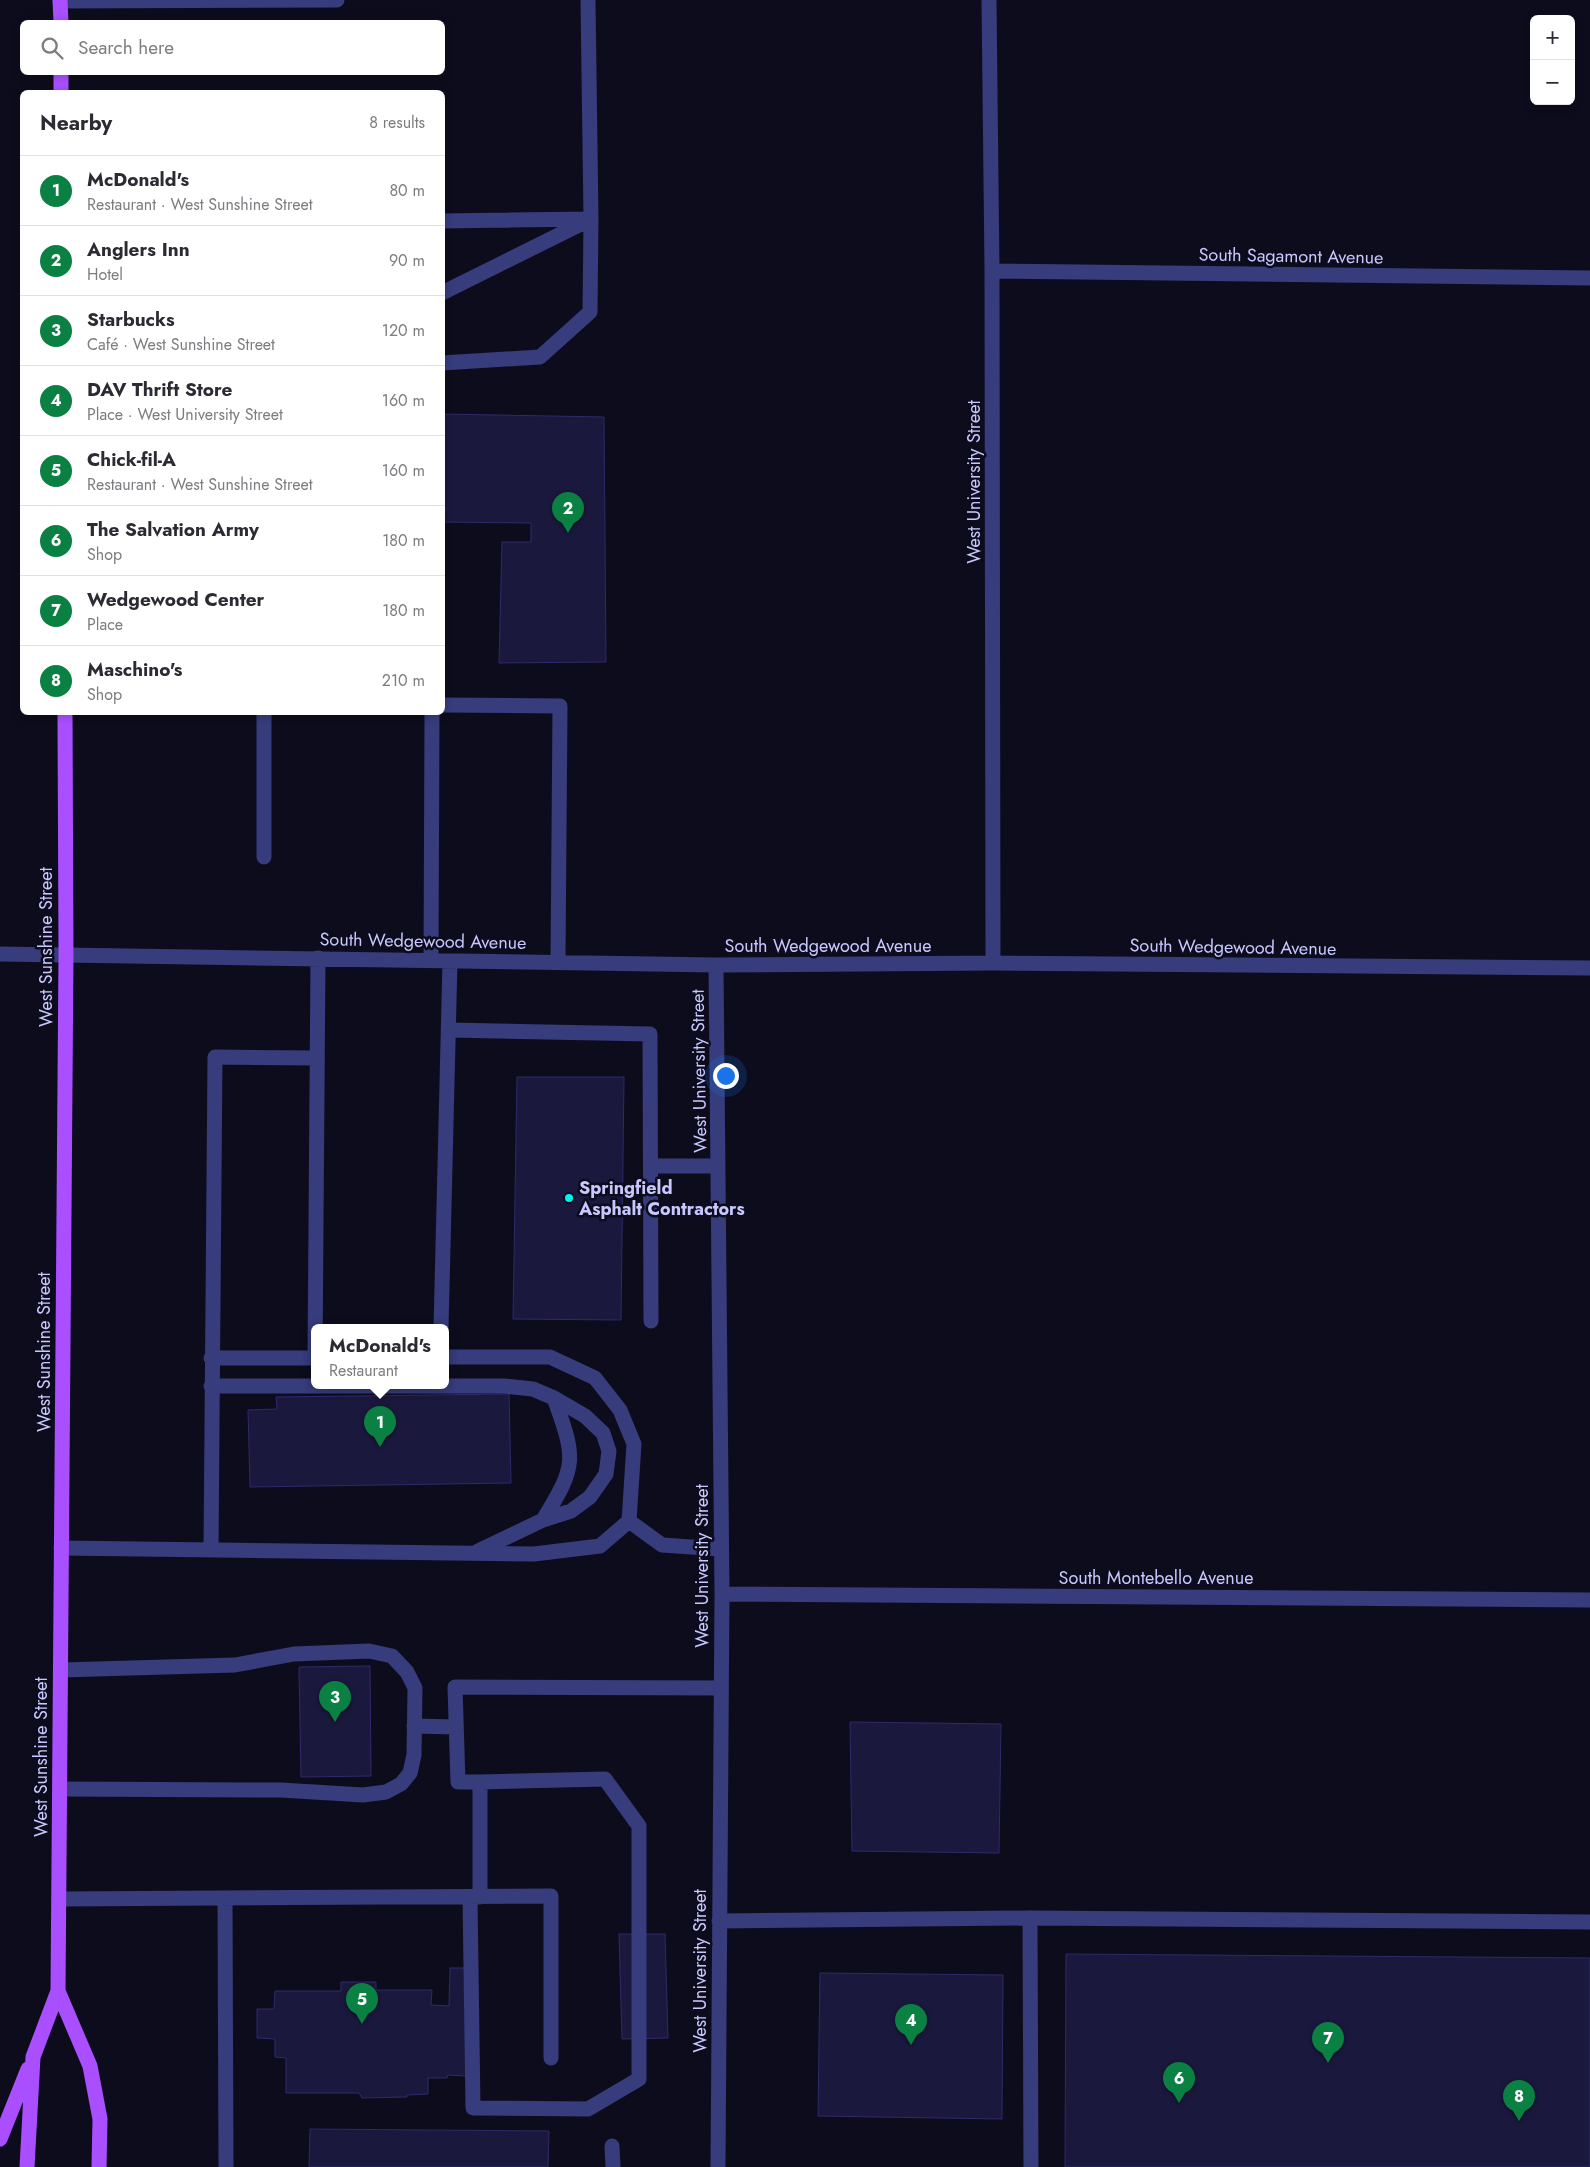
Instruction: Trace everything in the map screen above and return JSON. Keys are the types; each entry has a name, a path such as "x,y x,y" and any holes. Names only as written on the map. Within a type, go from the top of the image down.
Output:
{"main road":[{"path":"60,0 61,20"},
{"path":"61,75 61,90"},
{"name":"West Sunshine Street","path":"27,2167 34,2056 58,1991 66,954 65,715"},
{"name":"West Sunshine Street","path":"58,1991 90,2066 100,2119 99,2167"},
{"path":"0,2139 34,2056"}],"street":[{"path":"60,0 338,0"},
{"path":"445,363 540,357 590,312 591,219 588,0"},
{"name":"West University Street","path":"989,0 992,271 993,963"},
{"path":"445,221 591,219"},
{"path":"445,292 591,219"},
{"name":"South Sagamont Avenue","path":"992,271 1590,278"},
{"path":"445,705 560,706 558,962"},
{"path":"264,715 264,857"},
{"path":"431,960 432,715"},
{"name":"South Wedgewood Avenue","path":"0,954 716,965 993,963 1590,968"},
{"path":"315,1324 318,958"},
{"path":"441,1324 450,961"},
{"name":"West University Street","path":"716,965 722,1594 718,2167"},
{"path":"449,1030 650,1034 651,1321"},
{"path":"211,1549 211,1358 215,1057 316,1058"},
{"path":"651,1166 718,1166"},
{"path":"61,1548 534,1554 600,1546 629,1521 634,1444 620,1410 595,1378 550,1357 449,1357"},
{"path":"211,1358 311,1358"},
{"path":"211,1386 311,1386"},
{"path":"449,1386 504,1386 533,1389 554,1398 585,1416 603,1432 609,1451 606,1474 590,1497 571,1511 543,1520 474,1553"},
{"path":"543,1520 558,1496 568,1474 571,1456 567,1434 554,1398"},
{"path":"629,1521 662,1545 721,1549"},
{"name":"South Montebello Avenue","path":"722,1594 1590,1600"},
{"path":"60,1789 281,1790 363,1795 386,1792 401,1784 410,1773 414,1755 415,1688 407,1672 392,1656 369,1652 294,1654 235,1665 61,1670"},
{"path":"480,1782 475,1897 473,2108 588,2109 640,2079 639,1826 604,1779 458,1782 454,1687 721,1688"},
{"path":"414,1726 456,1727"},
{"path":"60,1899 552,1896 551,2058"},
{"path":"225,1898 226,2167"},
{"path":"1030,1918 1031,2167"},
{"path":"719,1921 1030,1918 1590,1922"},
{"path":"612,2146 612,2167"}],"building":[{"path":"445,414 604,417 606,662 499,663 502,542 531,542 531,523 445,522"},
{"name":"Springfield Asphalt Contractors","path":"517,1077 624,1077 621,1320 513,1319"},
{"path":"509,1394 511,1483 250,1487 248,1410 277,1409 276,1397"},
{"path":"370,1666 371,1776 301,1777 299,1667"},
{"path":"850,1722 1001,1724 999,1853 852,1851"},
{"path":"619,1934 665,1934 668,2038 622,2039"},
{"path":"1066,1954 1590,1958 1590,2167 1065,2167"},
{"path":"450,1968 466,1968 466,2076 448,2075 447,2078 428,2078 428,2094 407,2095 407,2097 362,2098 359,2093 286,2093 286,2058 275,2057 275,2039 257,2038 257,2009 274,2009 275,1991 341,1991 341,1982 376,1982 376,1990 432,1990 431,2005 449,2006"},
{"path":"820,1973 1003,1975 1002,2119 818,2116"},
{"path":"310,2129 549,2131 548,2167 309,2167"}],"place":[{"name":"Anglers Inn","path":"568,533"},
{"name":"Springfield Asphalt Contractors","path":"569,1198"},
{"name":"McDonald's","path":"380,1447"},
{"name":"Starbucks","path":"335,1722"},
{"name":"Chick-fil-A","path":"362,2024"},
{"name":"DAV Thrift Store","path":"911,2045"},
{"name":"Wedgewood Center","path":"1328,2063"},
{"name":"The Salvation Army","path":"1179,2103"},
{"name":"Maschino's","path":"1519,2121"}]}
